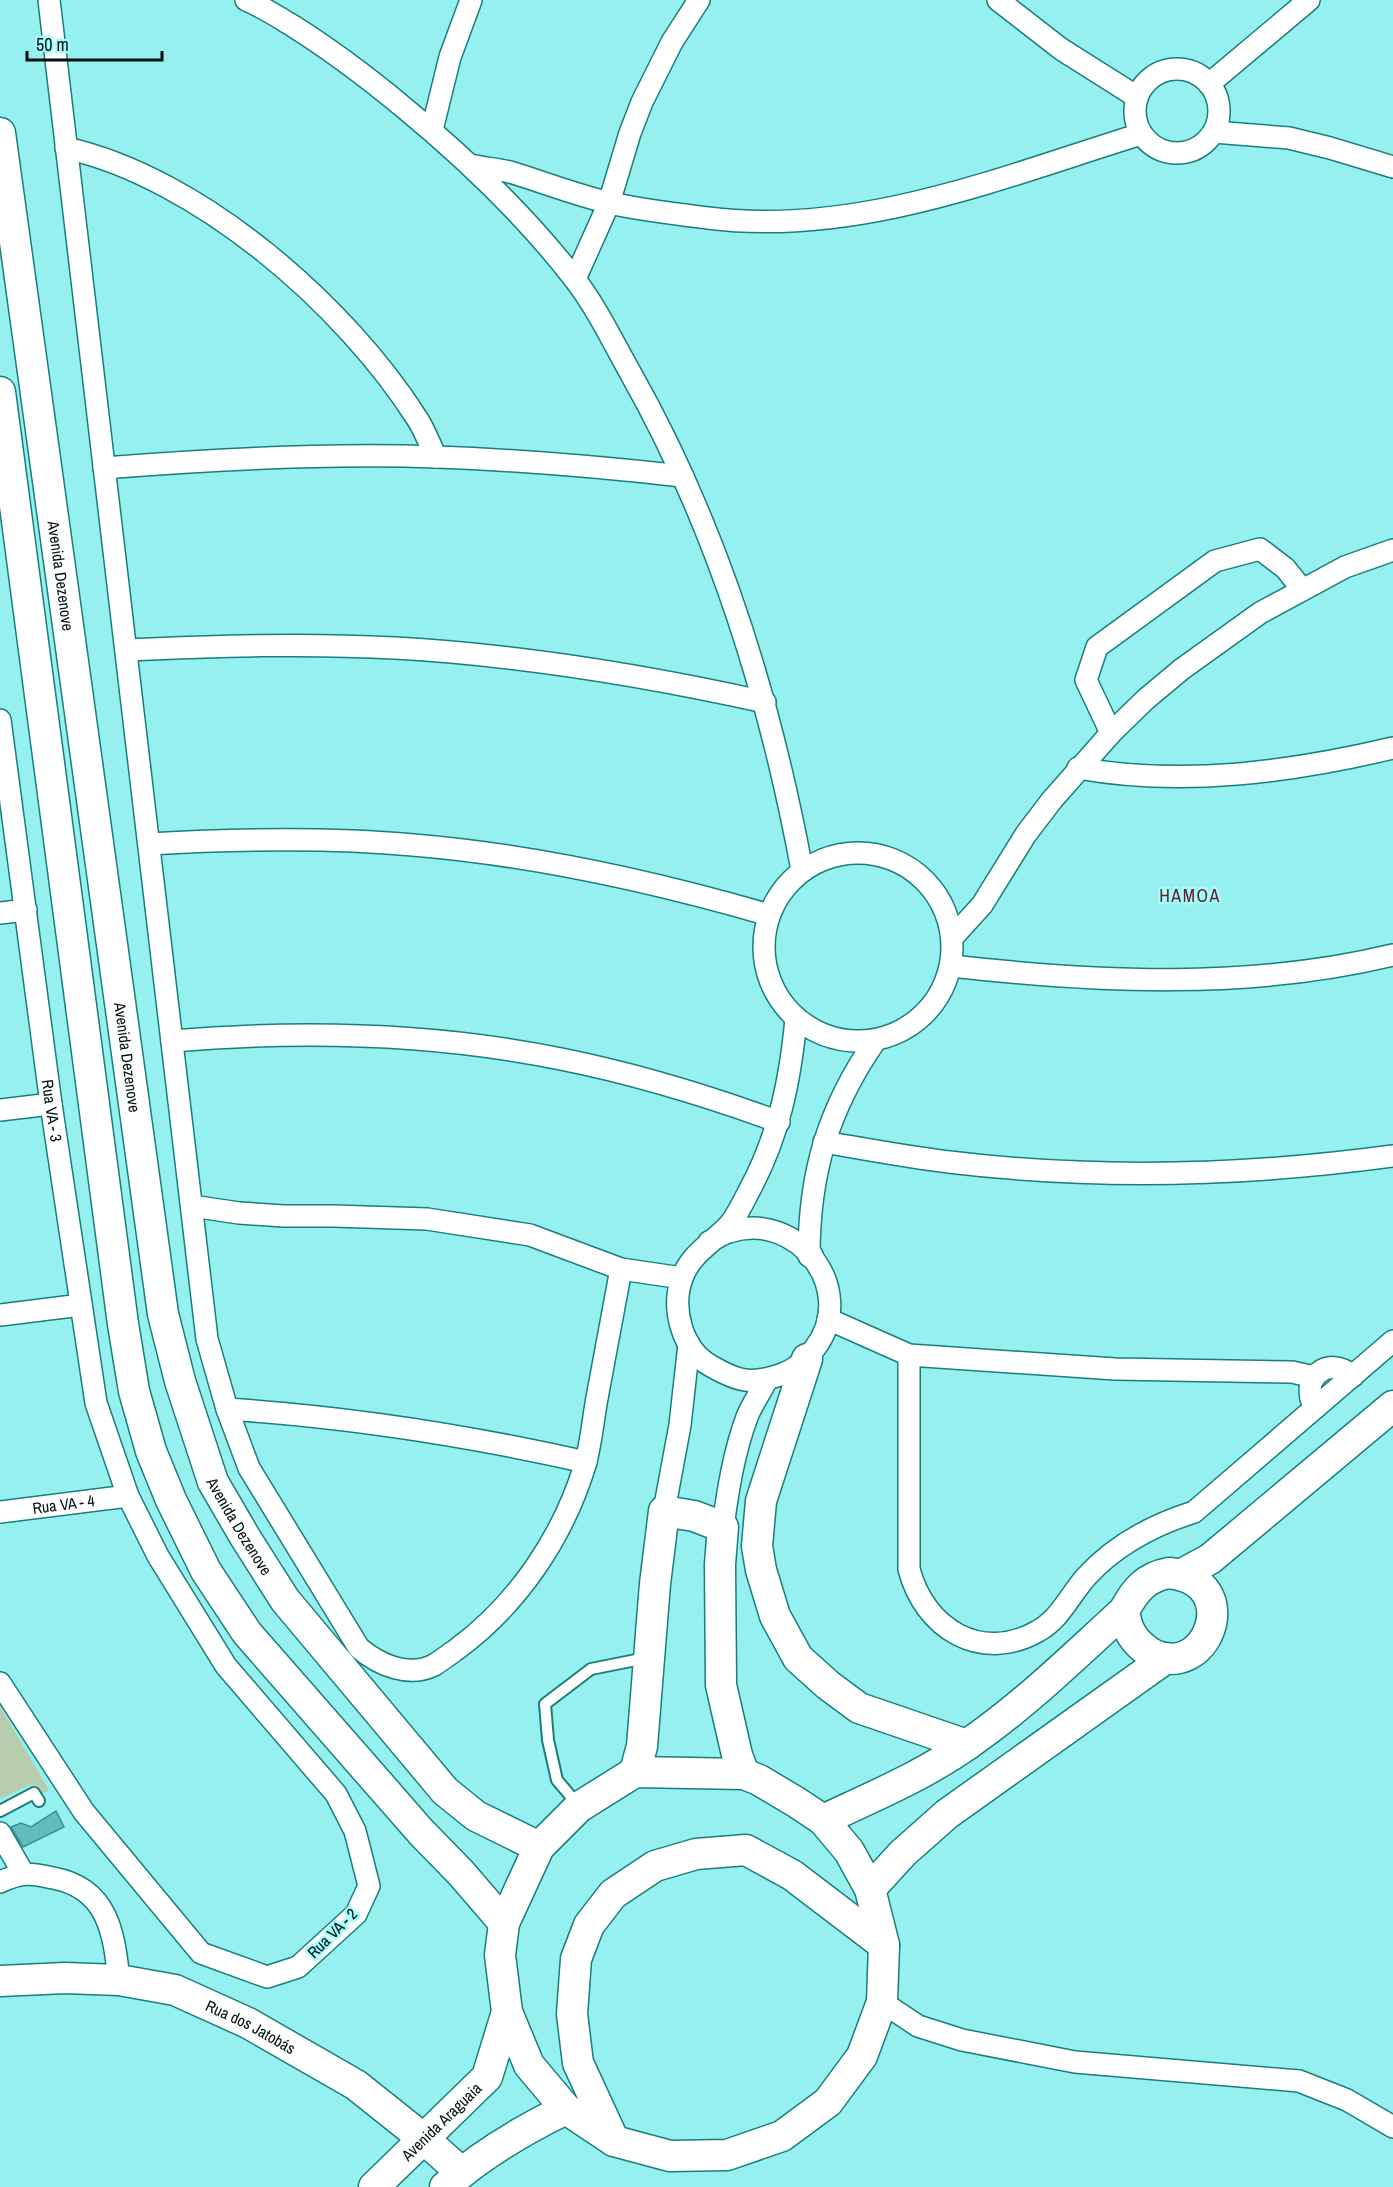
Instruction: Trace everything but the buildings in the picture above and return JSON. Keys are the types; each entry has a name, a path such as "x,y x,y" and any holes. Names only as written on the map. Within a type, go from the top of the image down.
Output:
{"street":[{"path":"49,0 207,1339 227,1409 249,1468 359,1648 378,1662 402,1669 434,1665 459,1647 504,1606 524,1583 554,1538 586,1462 621,1269"},
{"path":"432,130 450,57 471,0"},
{"path":"574,279 609,202 642,102 672,42 699,0"},
{"path":"998,0 1061,49 1137,97"},
{"path":"1209,84 1309,0"},
{"path":"255,2 348,64 432,130 470,165 542,240 574,279 640,390 682,476 720,566 742,626 765,702 791,808 802,870"},
{"path":"1176,69 1188,70 1209,84 1216,95 1219,107 1214,132 1207,142 1197,149 1172,154 1149,143 1141,134 1136,122 1135,109 1137,97 1148,81 1163,71 1176,69"},
{"path":"1214,132 1289,138 1392,166"},
{"name":"Avenida Dezenove","path":"0,133 163,1314 180,1381 213,1482 285,1600 445,1791 476,1816 539,1847"},
{"path":"470,165 507,172 609,202 710,218 771,220 832,217 872,212 945,195 1141,134"},
{"path":"66,148 95,155 167,189 235,230 297,279 325,305 375,361 419,422 436,457"},
{"path":"0,392 123,1324 134,1391 151,1450 171,1500 206,1571 247,1633 504,1923"},
{"path":"104,468 270,457 436,457 530,462 682,476"},
{"path":"1111,733 1086,680 1097,647 1215,561 1260,549 1285,568 1302,589"},
{"path":"952,938 982,905 1026,834 1078,768 1146,699 1190,663 1260,613 1344,567 1393,550"},
{"path":"126,650 306,645 396,648 470,654 619,673 765,702"},
{"name":"Rua VA - 3","path":"0,720 51,1104 96,1403 128,1496"},
{"path":"1078,768 1108,774 1153,777 1245,773 1393,748"},
{"path":"149,844 303,840 413,845 478,852 602,872 769,915"},
{"path":"855,852 883,856 909,867 930,886 945,910 952,938 951,966 941,993 924,1015 902,1032 875,1041 847,1042 820,1034 796,1019 778,997 767,971 764,943 769,915 782,890 802,870 828,857 855,852"},
{"path":"0,913 26,910"},
{"path":"951,966 1081,978 1208,978 1333,968 1393,955"},
{"path":"709,1242 729,1232 751,1228 774,1231 795,1240 812,1255 824,1274 830,1296 828,1319 821,1341 807,1359 789,1372 767,1380 752,1382 733,1378 704,1362 689,1344 680,1323 677,1301 682,1278 693,1258 709,1242 730,1224 756,1179 779,1122 788,1088 796,1019"},
{"path":"172,1041 249,1035 337,1034 436,1040 504,1049 560,1058 638,1077 725,1102 779,1122"},
{"path":"812,1255 809,1256 811,1198 824,1142 845,1089 875,1041"},
{"path":"0,1110 51,1104"},
{"path":"824,1142 949,1162 1107,1173 1270,1170 1393,1156"},
{"path":"192,1206 239,1213 284,1216 427,1219 530,1235 621,1269 682,1278"},
{"path":"0,1315 81,1305"},
{"path":"828,1319 909,1355 1115,1369 1292,1372 1314,1377"},
{"path":"909,1355 909,1569 912,1583 927,1610 937,1621 962,1637 990,1643 1015,1641 1050,1623 1087,1576 1104,1560 1139,1535 1194,1512 1393,1341"},
{"path":"634,1772 642,1746 664,1511 680,1425 689,1344"},
{"path":"807,1359 761,1501 758,1525 757,1546 760,1570 775,1616 798,1658 828,1685 859,1708 967,1745"},
{"path":"1315,1408 1309,1396 1314,1377 1326,1368 1333,1367 1341,1368 1353,1376"},
{"path":"744,1774 737,1755 721,1685 719,1605 723,1527 735,1455 748,1415 767,1380"},
{"path":"1182,1574 1210,1559 1393,1406"},
{"path":"227,1409 390,1424 488,1441 586,1462"},
{"name":"Rua VA - 4","path":"0,1512 128,1496"},
{"name":"Rua VA - 2","path":"0,1683 84,1812 201,1953 267,1977 298,1967 356,1914 369,1886 355,1831 336,1794 226,1665 158,1556 128,1496"},
{"path":"664,1511 694,1516 723,1527"},
{"path":"823,1820 916,1776 967,1745 1025,1702 1124,1611 1137,1590 1146,1581 1157,1575 1182,1574 1194,1580 1210,1599 1213,1611 1208,1636 1200,1646 1190,1653 1166,1658 1154,1654 1135,1640 1127,1626 1124,1611"},
{"path":"870,1889 903,1853 947,1814 1166,1658"},
{"path":"634,1772 744,1774 759,1780 823,1820 849,1851 870,1889 884,1945 882,2002 862,2056 835,2093 828,2102 782,2136 727,2155 670,2156 614,2141 566,2109 529,2065 507,2012 500,1955 504,1923 539,1847 579,1807 634,1772"},
{"path":"0,1833 23,1873"},
{"path":"614,2141 578,2063 572,2014 576,1959 589,1925 613,1894 655,1866 696,1854 746,1850 792,1875 884,1945"},
{"path":"0,1882 23,1873 69,1881 92,1895 108,1918 116,1947 119,1980"},
{"name":"Rua dos Jatobás","path":"0,1981 66,1978 119,1980 175,1990 248,2023 356,2085 424,2140 453,2180"},
{"path":"882,2002 918,2026 929,2030 962,2040 1075,2062 1299,2081 1347,2100 1393,2127"},
{"name":"Avenida Araguaia","path":"374,2187 487,2077 507,2012"},
{"path":"453,2180 537,2124 566,2109"}],"lane":[{"path":"579,1807 557,1780 548,1740 545,1704 591,1669 649,1657"},
{"path":"0,1811 34,1794 39,1801"}],"green space":[{"path":"0,1706 49,1790 42,1794 37,1785 27,1786 0,1799"}],"district":[{"name":"HAMOA","path":"1190,896"}]}
